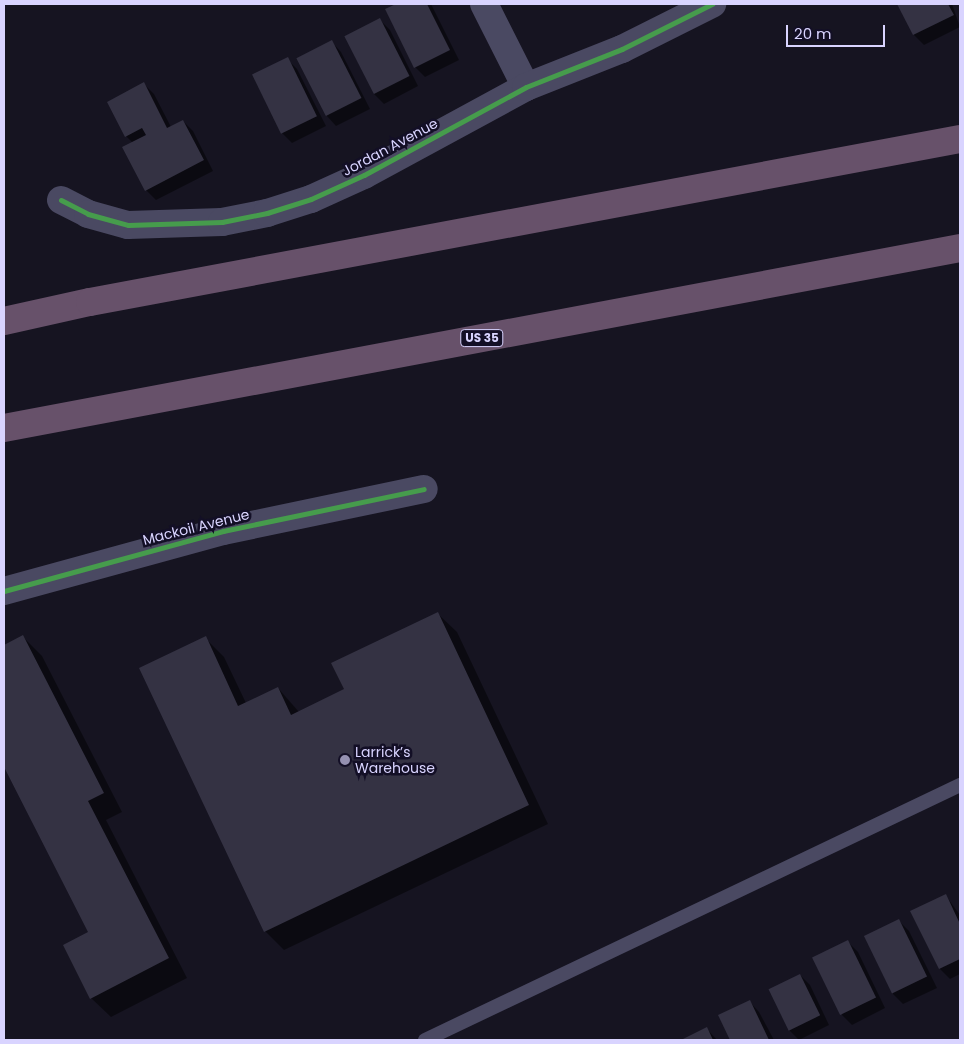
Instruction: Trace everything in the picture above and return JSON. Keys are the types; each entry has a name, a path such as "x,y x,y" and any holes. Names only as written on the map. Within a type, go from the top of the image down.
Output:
{"highway":[{"path":"4,321 90,302 960,139"},
{"name":"US 35","path":"4,428 960,248"},
{"path":"4,446 114,407"}],"street":[{"path":"484,4 526,87"},
{"name":"Jordan Avenue","path":"61,200 88,214 128,225 222,222 267,213 311,199 364,175 526,87 622,49 712,4"},
{"name":"Mackoil Avenue","path":"4,591 223,531 424,489"}],"lane":[{"path":"425,1040 960,785"}],"building":[{"path":"396,4 427,4 450,50 414,68 385,9"},
{"path":"897,4 948,4 954,15 913,35"},
{"path":"380,18 410,76 374,94 344,36"},
{"path":"332,40 362,98 326,116 296,58"},
{"path":"288,57 317,116 281,134 252,75"},
{"path":"144,82 167,128 183,120 204,160 145,191 122,147 146,135 142,128 125,137 107,102"},
{"name":"Larrick’s Warehouse","path":"438,612 529,805 264,932 139,668 206,636 238,706 278,687 291,715 344,689 331,663"},
{"path":"23,635 104,793 88,801 169,958 90,999 63,945 88,932 4,767 4,645"},
{"path":"946,894 960,924 960,959 939,969 910,911"},
{"path":"899,919 927,977 892,994 864,936"},
{"path":"848,940 876,998 840,1015 812,958"},
{"path":"800,974 820,1015 789,1031 769,989"},
{"path":"750,1000 769,1040 730,1040 718,1015"},
{"path":"707,1027 713,1040 681,1040"}],"cycle path":[{"path":"61,200 88,214 128,225 222,222 267,213 311,199 364,175 526,87 622,49 712,4"},
{"path":"4,591 223,531 424,489"}],"place":[{"name":"Larrick’s Warehouse","path":"345,760"}]}
